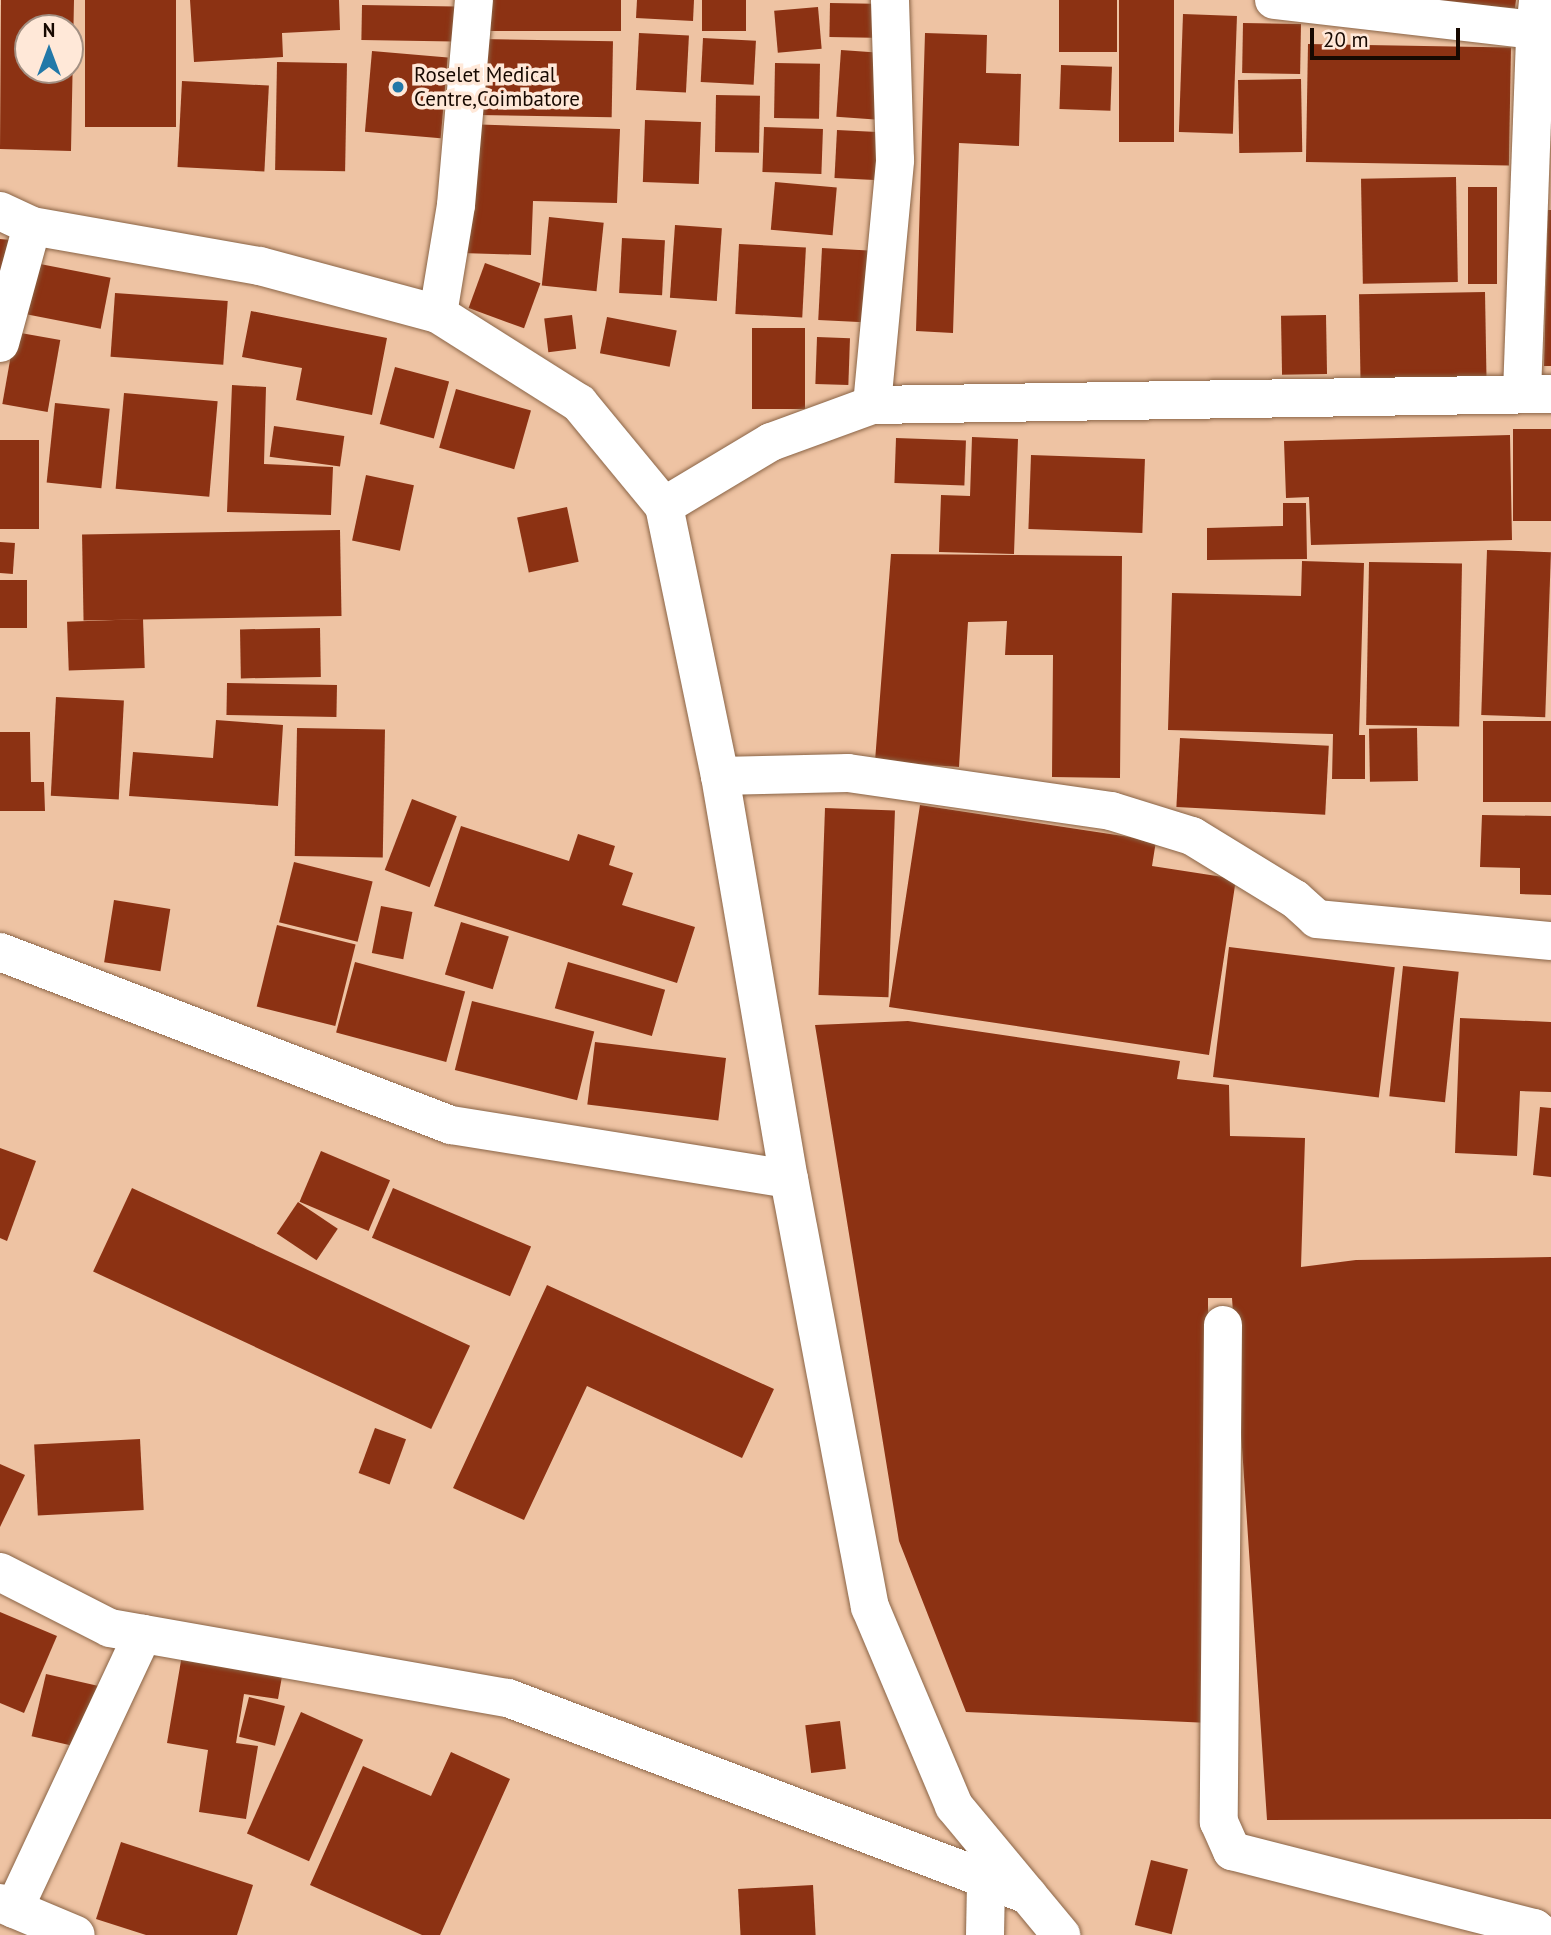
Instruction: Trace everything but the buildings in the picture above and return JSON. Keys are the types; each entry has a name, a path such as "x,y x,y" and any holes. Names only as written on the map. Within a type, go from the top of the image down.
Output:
{"street":[{"path":"438,314 456,205 474,0"},
{"path":"872,405 895,160 890,0"},
{"path":"664,506 771,442 872,405 1536,394 1537,15 1274,0"},
{"path":"0,342 16,218 260,266 438,314 579,403 664,506 720,776 789,1179 870,1607 954,1806 1062,1935"},
{"path":"720,776 848,773 1111,811 1192,836 1295,899 1317,919 1551,941"},
{"path":"0,952 451,1125 789,1179"},
{"path":"1223,1325 1219,1822 1232,1851 1534,1928 1543,1935"},
{"path":"0,1572 110,1628 508,1698 1028,1895"},
{"path":"76,1935 7,1906 143,1634"},
{"path":"985,1935 986,1881"}],"place":[{"name":"Roselet Medical Centre,Coimbatore","path":"398,87"}]}
